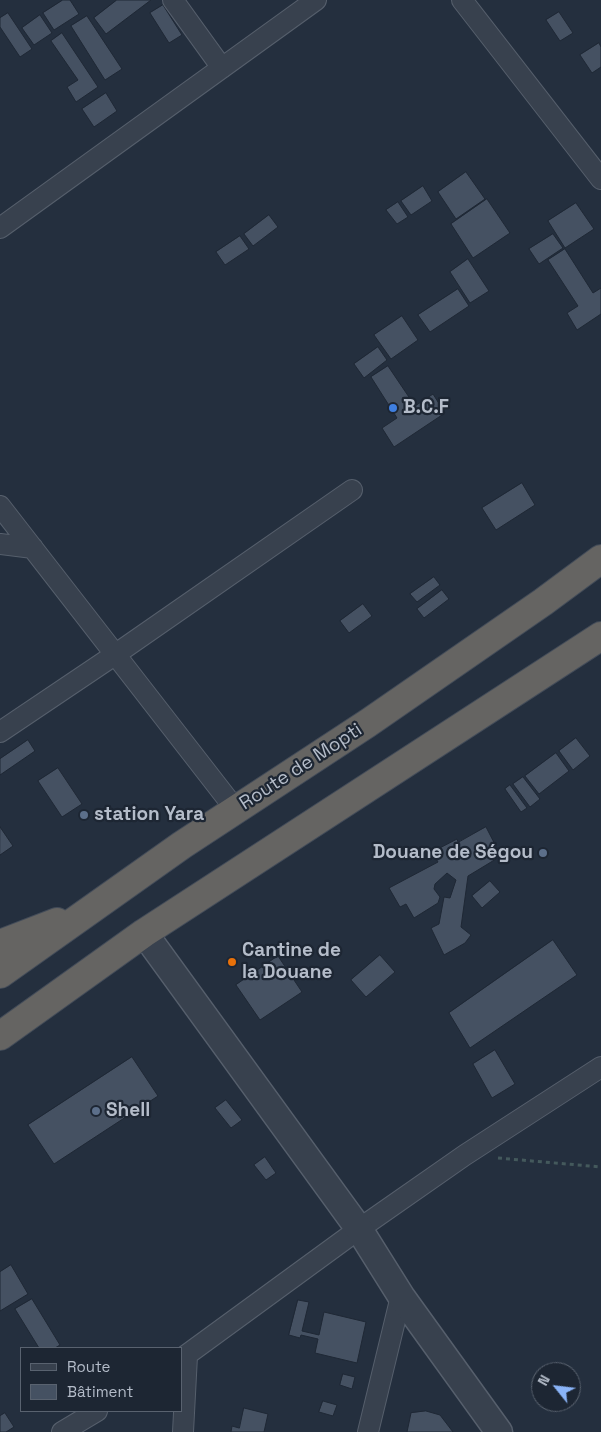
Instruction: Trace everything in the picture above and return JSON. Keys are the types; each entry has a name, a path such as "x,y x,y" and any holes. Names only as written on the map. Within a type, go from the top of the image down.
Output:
{"highway":[{"name":"Route de Mopti","path":"0,974 182,845 368,723 543,602 601,559"},
{"path":"0,1036 144,933 601,636"},
{"path":"0,944 98,906"}],"street":[{"path":"173,0 222,68"},
{"path":"0,228 316,0"},
{"path":"462,0 601,179"},
{"path":"0,732 352,490"},
{"path":"0,506 236,810"},
{"path":"0,544 33,548"},
{"path":"144,933 359,1229 402,1296 499,1432"},
{"path":"183,1432 184,1357 359,1229 465,1155 601,1067"},
{"path":"368,1432 402,1296"},
{"path":"62,1432 95,1412"}],"path":[{"path":"465,1155 601,1167"}],"building":[{"path":"63,0 70,0 79,14 54,30 43,13"},
{"path":"117,0 151,0 106,34 94,18"},
{"path":"163,5 182,35 169,43 150,13"},
{"path":"559,12 573,33 560,41 546,20"},
{"path":"8,13 32,49 20,57 0,27 0,18"},
{"path":"40,15 52,33 34,45 22,28"},
{"path":"87,16 122,69 105,80 71,26"},
{"path":"62,33 98,87 76,102 67,87 78,80 51,41"},
{"path":"599,43 601,47 601,67 592,73 580,55"},
{"path":"106,93 117,111 94,127 82,109"},
{"path":"466,172 485,199 456,219 438,192"},
{"path":"423,186 432,201 411,215 401,201"},
{"path":"487,199 510,233 473,258 451,224"},
{"path":"398,202 408,217 397,224 386,210"},
{"path":"576,203 594,229 565,248 548,221"},
{"path":"269,215 278,227 253,246 244,234"},
{"path":"553,234 563,248 539,264 529,249"},
{"path":"240,236 249,249 225,265 216,252"},
{"path":"565,249 593,293 601,288 601,314 577,330 567,313 578,306 548,260"},
{"path":"468,259 489,291 470,303 450,272"},
{"path":"458,289 469,306 430,332 418,315"},
{"path":"402,316 418,340 391,359 374,335"},
{"path":"378,347 387,360 364,378 354,364"},
{"path":"388,366 415,406 433,394 445,413 394,447 382,428 397,418 371,377"},
{"path":"522,483 535,505 496,530 482,508"},
{"path":"434,577 440,585 417,602 410,594"},
{"path":"442,590 449,599 424,618 417,609"},
{"path":"363,604 372,616 349,633 340,621"},
{"path":"576,738 590,756 573,770 559,751"},
{"path":"28,740 35,751 0,775 0,759"},
{"path":"556,753 569,771 539,794 525,776"},
{"path":"58,768 82,804 62,817 38,781"},
{"path":"523,777 540,799 530,807 513,784"},
{"path":"510,785 527,808 521,812 505,789"},
{"path":"0,827 13,846 0,855"},
{"path":"486,827 501,856 468,876 461,927 471,935 465,943 444,955 431,928 439,924 444,897 450,898 456,880 447,873 435,884 434,889 440,897 438,903 414,918 406,904 400,907 389,888 438,862 432,852 457,839 458,842"},
{"path":"490,881 500,892 482,908 472,896"},
{"path":"553,940 577,975 470,1048 449,1013"},
{"path":"380,955 395,972 366,997 351,980"},
{"path":"278,956 302,992 260,1020 236,985"},
{"path":"495,1050 515,1084 492,1098 473,1064"},
{"path":"132,1057 158,1096 54,1164 28,1125"},
{"path":"226,1100 242,1120 231,1128 215,1108"},
{"path":"265,1157 276,1173 266,1180 254,1165"},
{"path":"11,1265 28,1294 0,1311 0,1272"},
{"path":"32,1299 60,1345 57,1347 38,1347 15,1309"},
{"path":"298,1300 309,1302 302,1331 319,1335 324,1312 366,1322 357,1363 315,1353 318,1339 301,1335 300,1338 289,1335"},
{"path":"343,1374 355,1377 352,1389 340,1385"},
{"path":"323,1401 337,1405 333,1416 319,1412"},
{"path":"244,1408 268,1414 264,1432 231,1432 232,1426 239,1428"},
{"path":"426,1411 440,1415 453,1432 407,1432 411,1413"},
{"path":"5,1413 14,1427 6,1432 0,1432 0,1416"}],"place":[{"name":"B.C.F","path":"393,408"},
{"name":"station Yara","path":"84,815"},
{"name":"Douane de Ségou","path":"543,853"},
{"name":"Cantine de la Douane","path":"232,962"},
{"name":"Shell","path":"96,1111"}]}
